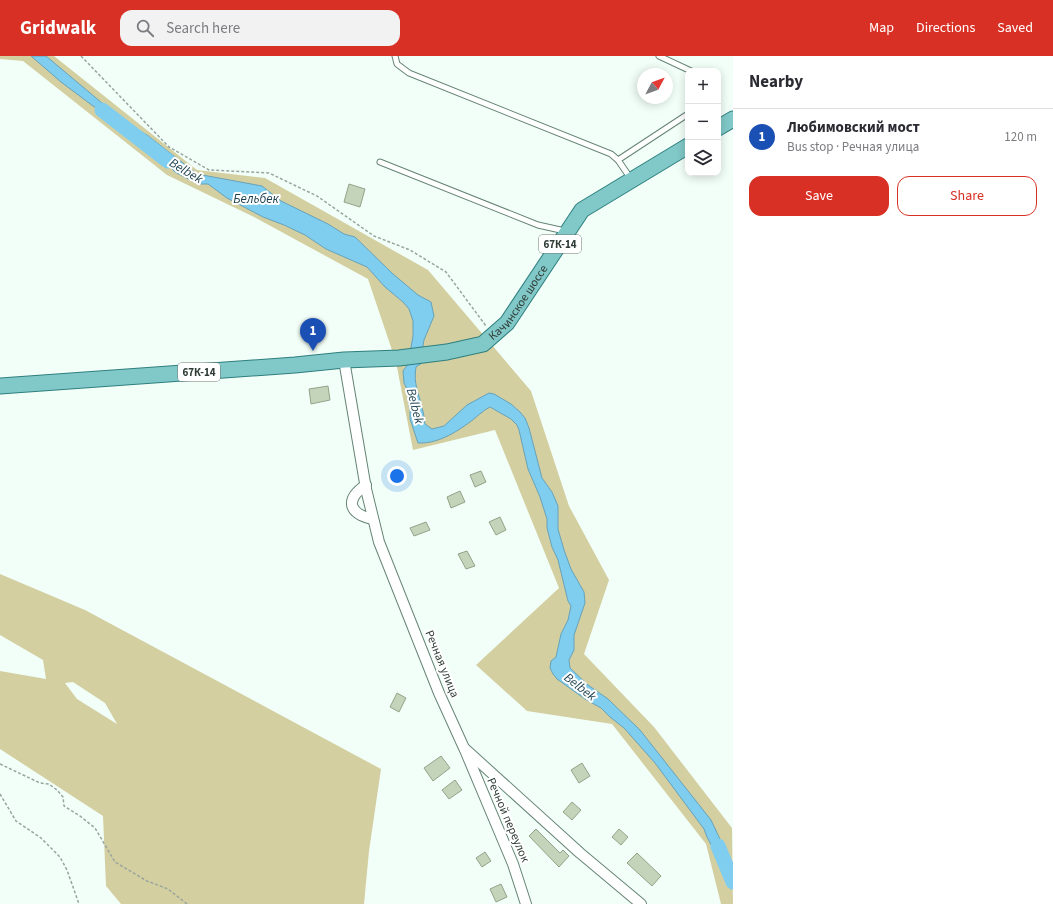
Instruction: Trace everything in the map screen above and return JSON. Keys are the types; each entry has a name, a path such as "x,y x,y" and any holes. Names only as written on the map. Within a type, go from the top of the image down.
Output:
{"main road":[{"path":"721,125 733,119"},
{"name":"Качинское шоссе","path":"344,360 399,358 447,352 483,344 508,323 582,210 685,148"},
{"name":"67К-14","path":"0,386 296,365 344,360"}],"street":[{"name":"Речная улица","path":"344,360 366,485 379,542 439,693 464,748 580,853 641,904"},
{"path":"366,485 358,491 351,502 355,512 362,517 374,519"},
{"name":"Речной переулок","path":"464,748 513,864 526,904"}],"lane":[{"path":"395,56 397,64 409,73 610,154 618,160 632,180"},
{"path":"659,56 685,68"},
{"path":"618,160 685,116"},
{"path":"380,162 538,225 568,232"}],"path":[{"path":"81,56 169,147 209,170 269,173 317,196 374,236 410,250 446,272 476,315 493,335"},
{"path":"0,764 40,782 49,784 57,790 63,797 64,806 95,828 115,862 147,881 168,889 186,904"},
{"path":"0,794 16,821 41,838 60,857 67,870 79,904"}],"shaded area":[{"path":"0,56 54,56 197,170 265,178 428,270 531,391 569,506 609,580 584,654 654,727 732,828 733,904 721,904 706,844 612,724 527,711 476,665 559,588 495,430 413,450 396,362 368,279 254,217 167,175 23,61 0,59"},
{"path":"0,574 85,610 381,769 369,851 364,904 121,904 106,886 103,816 0,749 0,671 46,679 43,660 0,635","holes":["73,682 105,703 117,724 77,699 65,683"]}],"water":[{"name":"Бельбек","path":"31,56 46,56 127,124 147,135 197,174 262,186 281,201 328,224 344,234 355,237 393,274 418,295 431,302 434,316 424,340 422,363 416,367 415,373 425,424 432,429 444,426 467,405 489,393 494,394 511,404 525,418 542,478 552,492 558,506 558,529 564,550 571,569 584,592 585,603 574,635 574,650 569,660 570,668 588,685 608,699 640,730 711,820 727,854 728,861 723,867 704,829 655,763 624,728 601,708 585,699 557,679 550,668 551,661 556,657 561,634 568,620 571,606 568,601 558,560 552,547 547,528 547,519 540,497 528,469 517,425 511,419 490,407 446,437 432,442 418,443 410,419 408,391 404,383 403,371 408,364 413,336 413,321 409,309 403,302 385,287 367,267 326,249 305,235 263,217 227,198 208,184 198,184 175,172 152,149 61,82"}],"building":[{"path":"349,184 365,189 360,207 344,202"},
{"path":"328,386 330,400 311,404 309,389"},
{"path":"481,471 486,482 475,487 470,475"},
{"path":"460,491 465,502 451,508 447,497"},
{"path":"500,517 506,530 496,535 489,522"},
{"path":"426,522 430,530 414,536 410,528"},
{"path":"467,551 475,566 466,569 458,554"},
{"path":"397,693 406,698 399,712 390,707"},
{"path":"441,756 450,768 433,781 424,768"},
{"path":"582,763 590,776 579,783 571,770"},
{"path":"455,780 462,790 449,799 442,790"},
{"path":"572,802 581,810 572,820 563,812"},
{"path":"536,829 560,853 563,850 569,856 559,867 529,836"},
{"path":"619,829 628,837 621,845 612,837"},
{"path":"485,852 491,861 482,867 476,858"},
{"path":"637,853 661,876 652,886 627,863"},
{"path":"501,884 507,897 496,902 490,889"}],"waterway":[{"name":"Belbek","path":"102,110 168,161"},
{"name":"Belbek","path":"718,846 733,882"}],"place":[{"name":"Любимовский мост","path":"313,351"}]}
